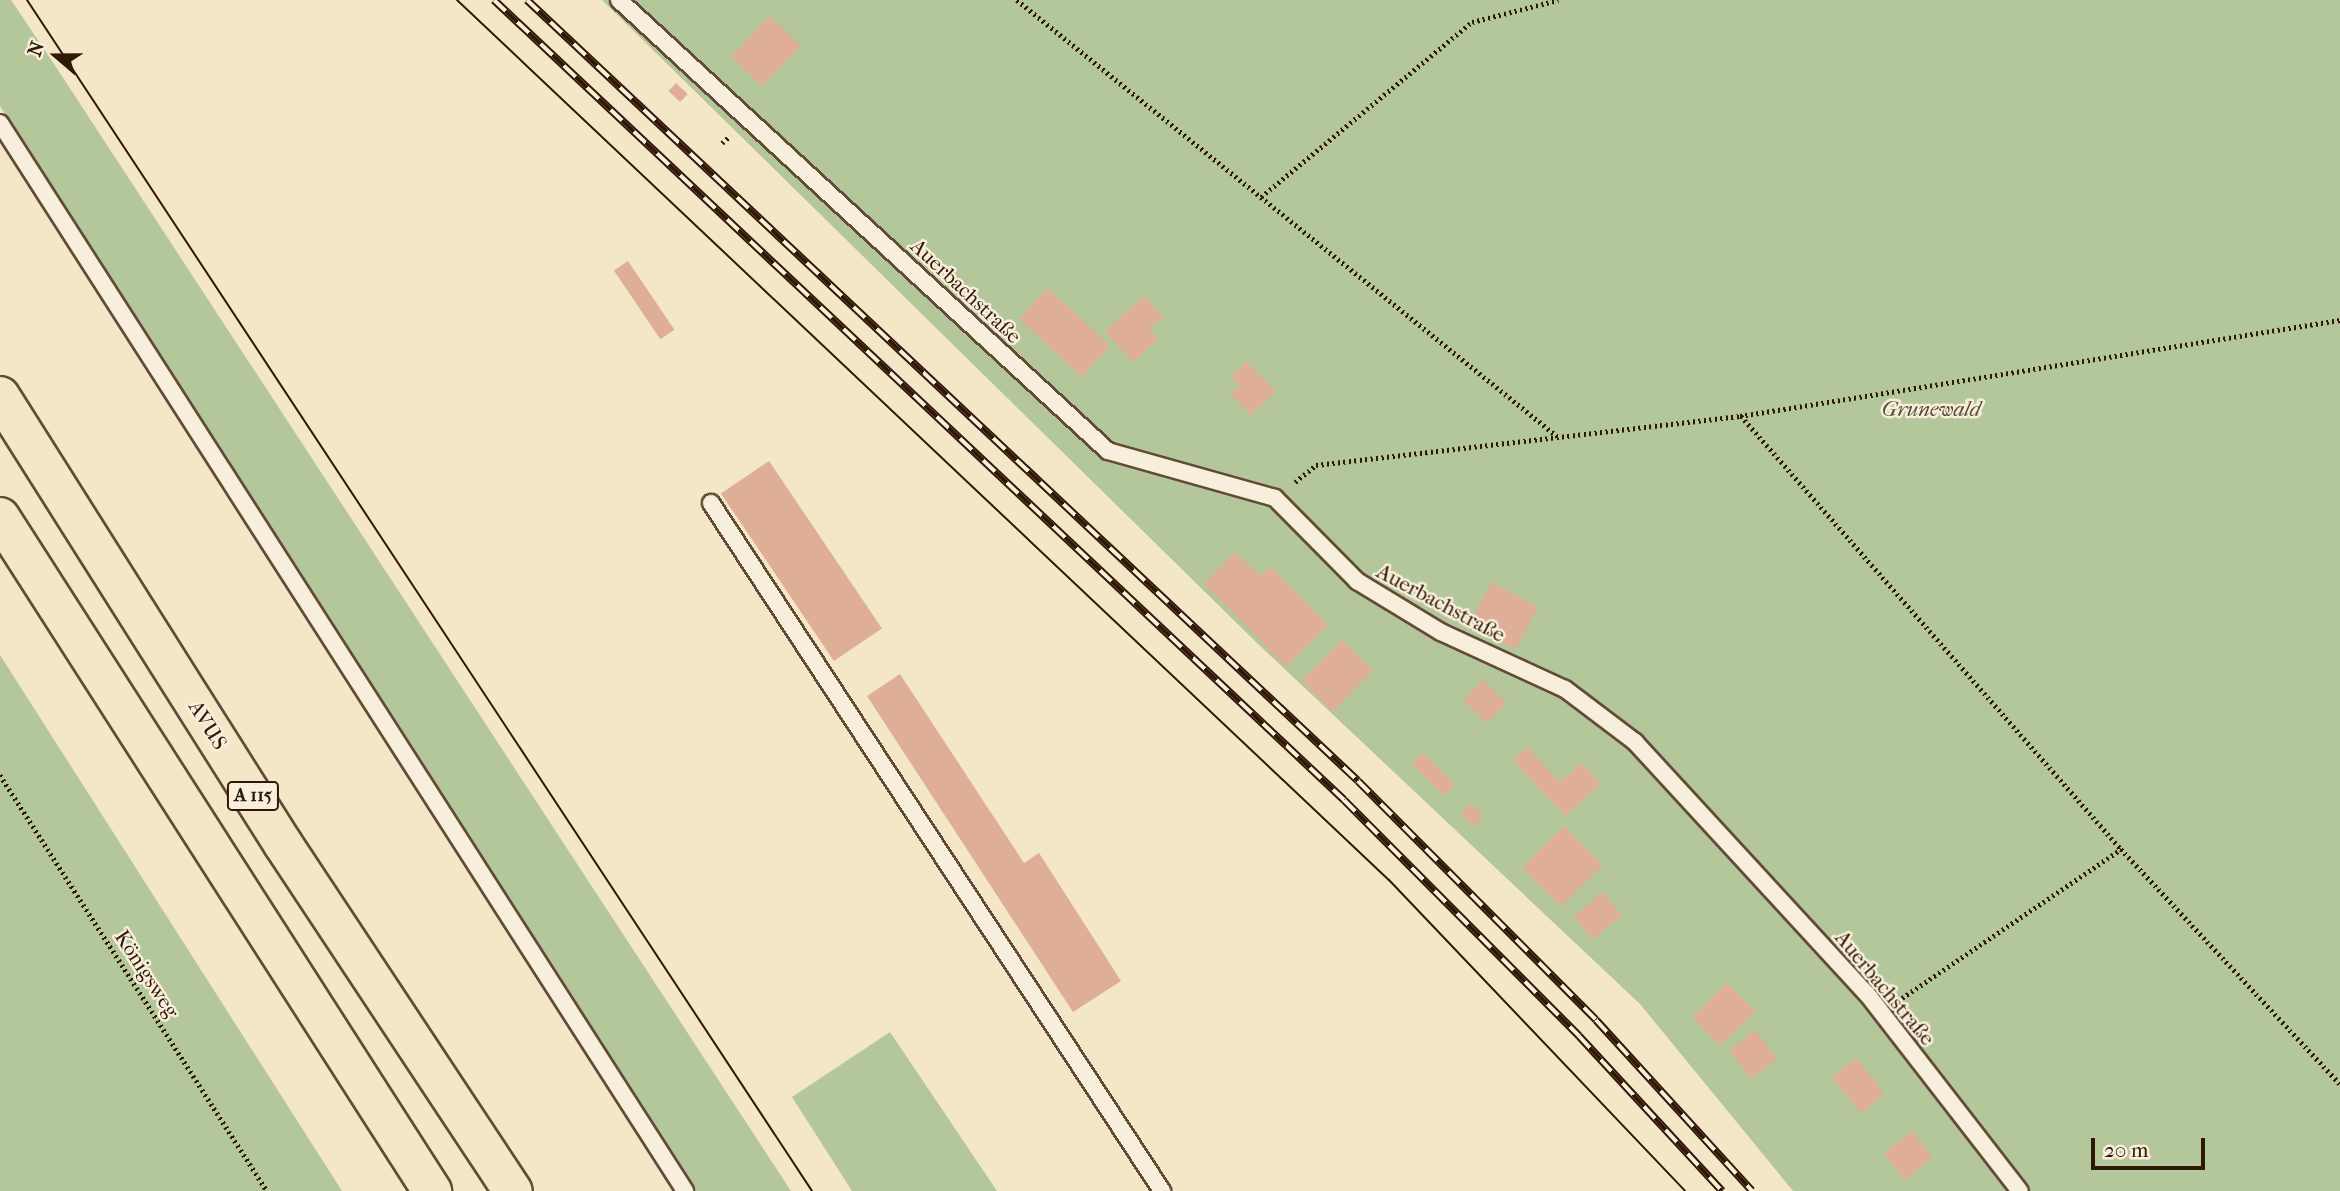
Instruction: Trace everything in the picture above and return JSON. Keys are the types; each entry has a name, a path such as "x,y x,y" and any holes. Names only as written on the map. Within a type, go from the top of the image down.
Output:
{"highway":[{"name":"AVUS","path":"0,396 283,844 513,1191"},
{"path":"0,517 432,1191"}],"lane":[{"name":"Auerbachstraße","path":"619,0 1108,451 1275,498 1357,581 1441,632 1565,689 1635,742 1881,1012 2020,1191"},
{"path":"0,123 685,1191"},
{"path":"710,503 1162,1191"}],"path":[{"path":"1017,0 1558,437"},
{"path":"1261,197 1472,22 1558,0"},
{"path":"1275,498 1316,465 1740,416 2340,320"},
{"path":"1740,416 2121,849 2340,1084"},
{"name":"Königsweg","path":"0,775 267,1191"},
{"path":"1881,1012 2121,849"}],"green space":[{"path":"0,0 11,0 54,64 791,1191 673,1191 0,106"},
{"name":"Grunewald","path":"602,0 2340,0 2340,1191 1793,1191 1640,1004 1257,643"},
{"path":"0,655 342,1191 0,1191"},
{"path":"890,1032 997,1191 852,1191 792,1097"}],"building":[{"path":"770,16 801,46 762,86 731,56"},
{"path":"676,83 688,94 680,102 668,91"},
{"path":"628,261 674,330 660,339 614,271"},
{"path":"1048,288 1110,346 1082,377 1019,319"},
{"path":"1144,296 1163,317 1149,329 1159,339 1133,362 1105,331"},
{"path":"1246,362 1276,391 1251,415 1230,394 1240,385 1231,377"},
{"path":"769,461 882,628 834,661 721,493"},
{"path":"1235,552 1261,576 1271,567 1328,625 1286,667 1204,584"},
{"path":"1492,582 1538,608 1515,650 1469,624"},
{"path":"1342,640 1373,671 1333,711 1302,680"},
{"path":"900,674 1024,863 1039,853 1121,981 1073,1012 867,696"},
{"path":"1483,680 1507,703 1487,723 1464,700"},
{"path":"1527,747 1560,782 1582,763 1601,784 1565,816 1513,760"},
{"path":"1423,753 1455,784 1444,796 1412,765"},
{"path":"1471,803 1484,816 1473,826 1460,814"},
{"path":"1564,826 1603,865 1561,907 1522,868"},
{"path":"1602,892 1622,915 1593,940 1573,917"},
{"path":"1727,983 1755,1011 1721,1046 1692,1018"},
{"path":"1755,1030 1777,1058 1751,1079 1729,1050"},
{"path":"1856,1058 1885,1094 1861,1113 1832,1078"},
{"path":"1912,1131 1933,1158 1905,1180 1884,1153"}],"tram line":[{"path":"27,0 812,1191"},
{"path":"457,0 1389,880 1685,1191"}],"railway":[{"path":"494,0 1344,800 1579,1036 1722,1191"},
{"path":"527,0 1358,781 1596,1020 1752,1191"}]}
